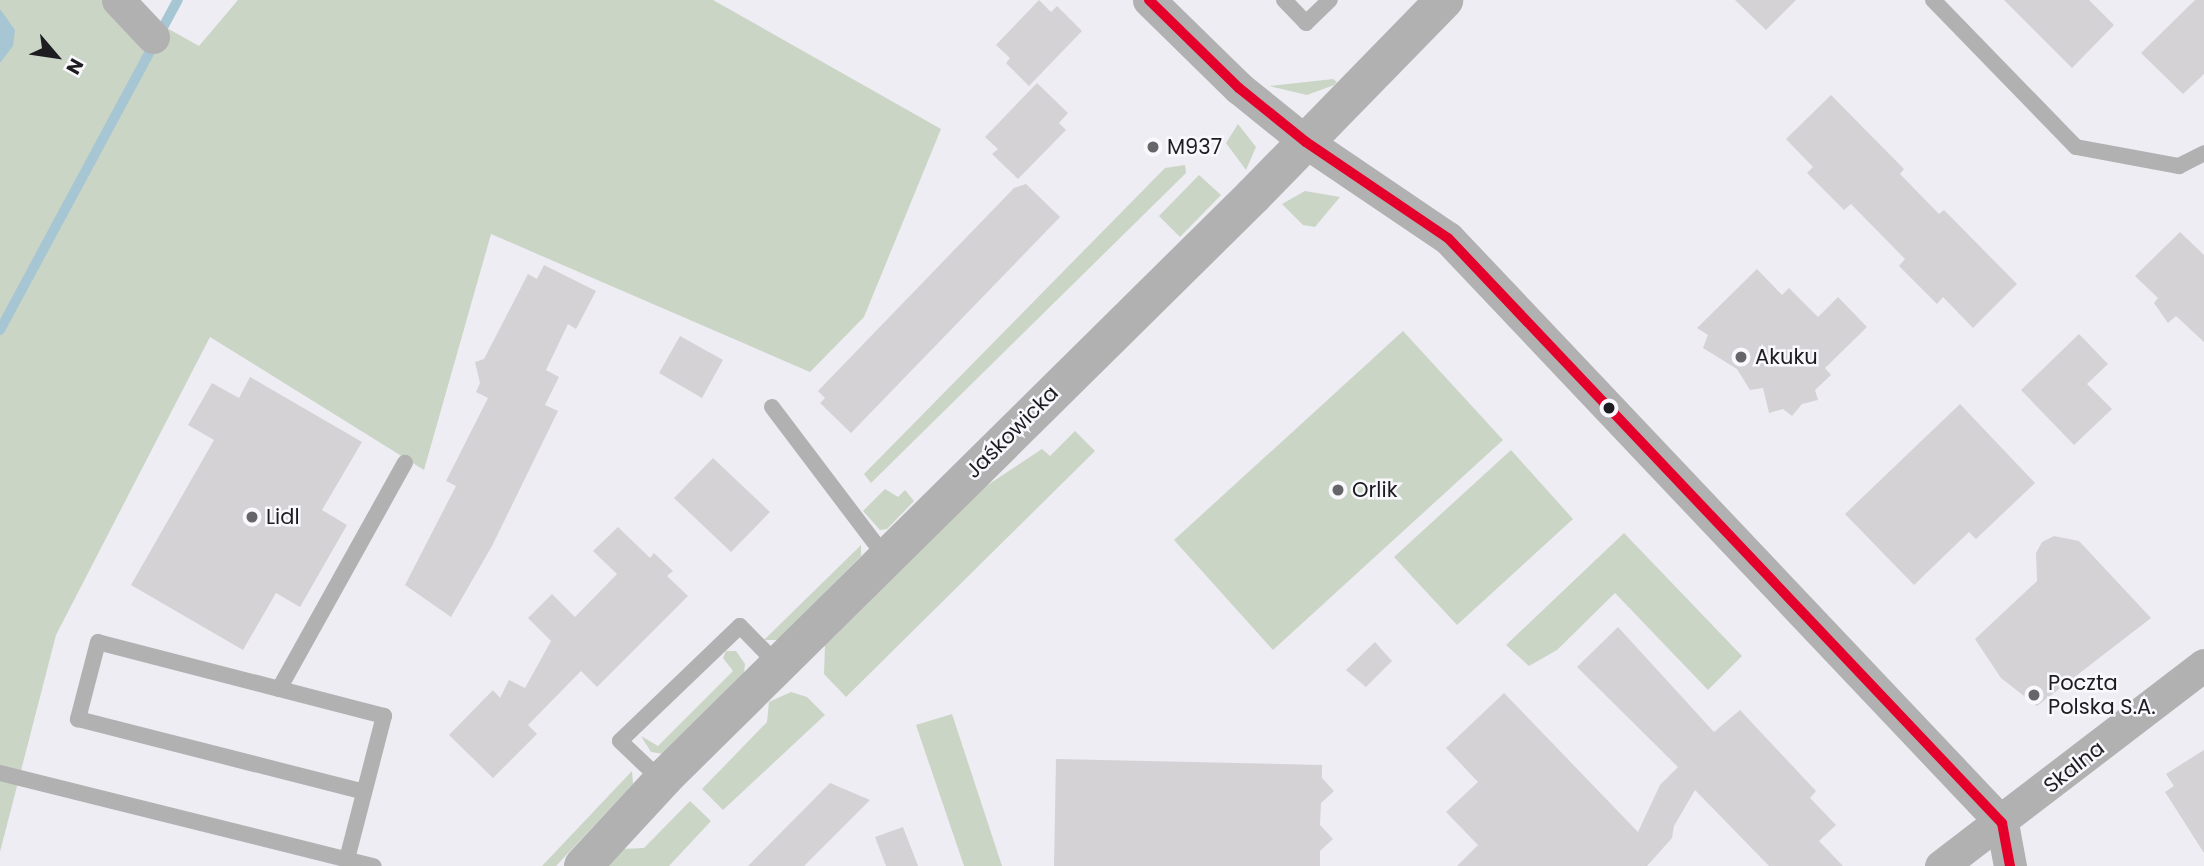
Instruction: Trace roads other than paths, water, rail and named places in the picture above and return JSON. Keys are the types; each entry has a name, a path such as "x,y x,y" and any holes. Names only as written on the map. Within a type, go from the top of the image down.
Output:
{"street":[{"path":"118,0 153,37"},
{"path":"1149,0 1239,88 1306,142 1448,238 2002,823 2010,866"},
{"name":"Jaśkowicka","path":"583,866 662,780 1306,142 1444,0"},
{"name":"Skalna","path":"1941,866 2002,823 2204,665"}],"lane":[{"path":"1284,0 1306,23 1330,0"},
{"path":"1933,0 2076,147 2179,166 2204,153"},
{"path":"772,407 886,558"},
{"path":"279,689 405,463"},
{"path":"662,780 621,741 740,626 778,665"},
{"path":"347,859 384,716 98,642 79,719 364,792"},
{"path":"0,773 374,866"}],"water":[{"path":"0,9 15,30 13,46 0,63"}],"waterway":[{"path":"0,330 178,0"}],"place":[{"name":"M937","path":"1153,147"},
{"name":"Akuku","path":"1741,357"},
{"name":"Orlik","path":"1338,490"},
{"name":"Lidl","path":"252,517"},
{"name":"Poczta Polska S.A.","path":"2034,695"}]}
